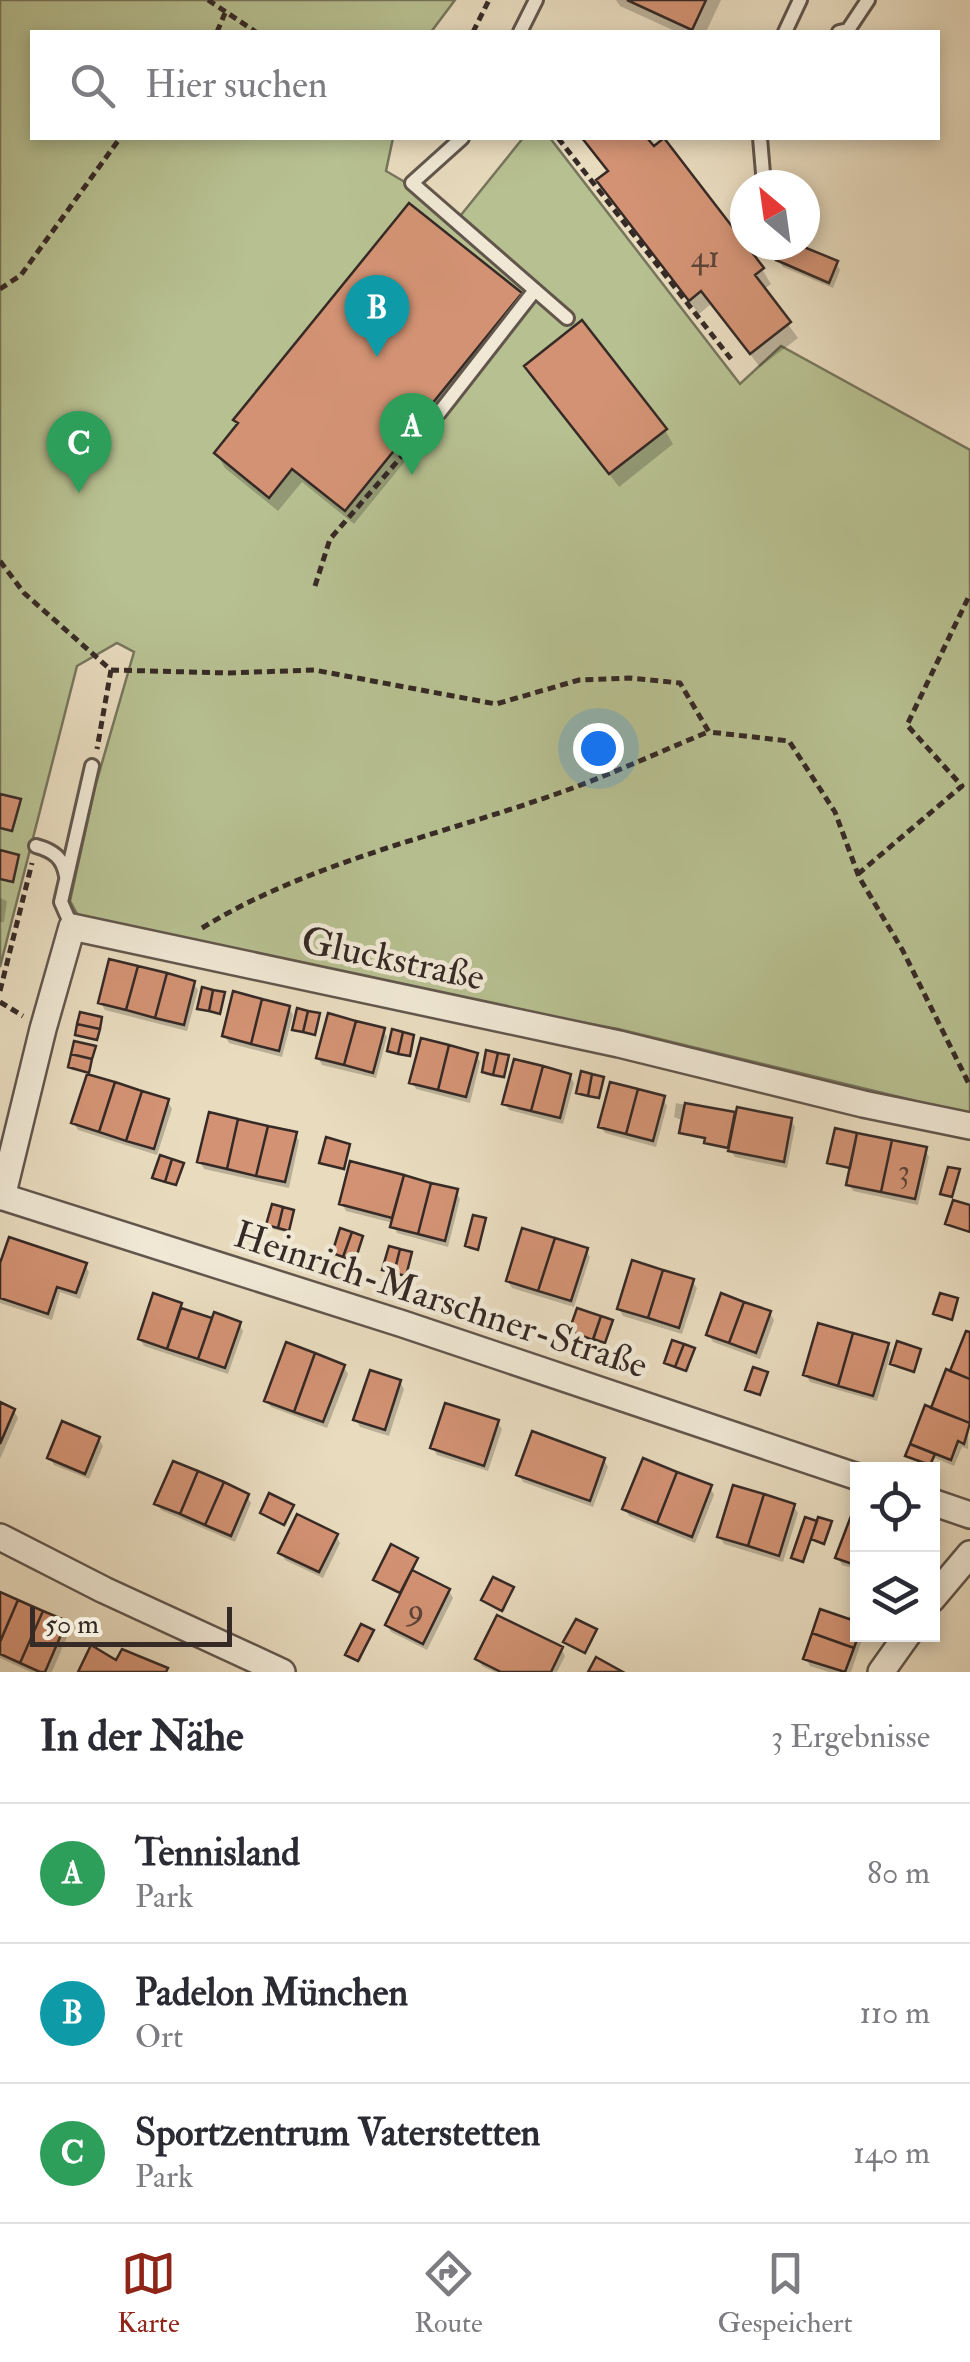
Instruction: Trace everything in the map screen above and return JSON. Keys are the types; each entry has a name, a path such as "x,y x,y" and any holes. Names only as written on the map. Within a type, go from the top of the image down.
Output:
{"street":[{"name":"Gluckstraße","path":"72,927 619,1044 970,1126"},
{"path":"1,1196 72,927"},
{"name":"Heinrich-Marschner-Straße","path":"1,1196 403,1324 850,1474"},
{"path":"940,1505 970,1515"},
{"path":"0,1537 282,1672"},
{"path":"940,1590 970,1554"},
{"path":"882,1672 903,1642"}],"lane":[{"path":"521,30 536,0"},
{"path":"789,30 800,0"},
{"path":"848,30 868,0"},
{"path":"460,140 412,183 567,318"},
{"path":"760,140 763,170"},
{"path":"440,412 535,290"},
{"path":"72,927 61,902 92,766"},
{"path":"36,846 57,855 64,865 66,879"}],"path":[{"path":"208,0 253,30"},
{"path":"474,30 490,0"},
{"path":"218,30 224,13"},
{"path":"0,289 21,275 119,140"},
{"path":"560,140 731,359"},
{"path":"315,586 330,539 440,412"},
{"path":"0,561 24,593 111,670 314,670 496,704 579,680 629,678 680,683 709,732"},
{"path":"858,874 962,786 907,724 970,594"},
{"path":"92,766 111,670"},
{"path":"170,948 241,904 397,844 561,792 709,732 789,741 835,812 858,874 970,1086"},
{"path":"0,991 36,846"}],"green space":[{"path":"0,0 455,0 432,30 30,30 30,140 393,140 386,171 461,215 521,140 552,140 740,384 781,346 970,450 970,1114 618,1029 433,995 80,919 70,901 95,787 134,652 117,643 77,666 0,967"}],"building":[{"path":"627,0 706,0 692,30"},
{"path":"584,140 649,140 654,146 666,140 730,224 730,260 758,260 764,268 755,275 791,322 750,354 701,291 689,301 596,180 608,171"},
{"path":"409,203 522,293 345,511 292,469 269,498 214,453 238,423 233,420"},
{"path":"820,254 838,261 829,283 776,260 820,260"},
{"path":"582,320 667,429 609,474 524,366"},
{"path":"0,794 21,799 12,831 0,828"},
{"path":"0,850 19,855 13,882 0,879"},
{"path":"109,959 138,966 126,1010 98,1003"},
{"path":"138,966 167,973 155,1018 126,1010"},
{"path":"167,973 195,981 184,1025 155,1018"},
{"path":"202,987 213,990 209,1011 197,1009"},
{"path":"213,990 225,992 220,1014 209,1011"},
{"path":"233,991 262,999 251,1044 222,1036"},
{"path":"262,999 290,1006 279,1051 251,1044"},
{"path":"297,1008 308,1011 303,1032 292,1030"},
{"path":"308,1011 320,1013 315,1035 303,1032"},
{"path":"80,1012 102,1017 100,1029 77,1024"},
{"path":"328,1013 356,1021 344,1065 316,1058"},
{"path":"356,1021 385,1028 373,1073 344,1065"},
{"path":"77,1024 100,1029 97,1040 75,1035"},
{"path":"392,1029 403,1032 398,1054 387,1051"},
{"path":"403,1032 414,1035 410,1056 398,1054"},
{"path":"421,1038 449,1045 438,1090 409,1083"},
{"path":"74,1041 96,1046 92,1059 71,1054"},
{"path":"449,1045 478,1053 466,1097 438,1090"},
{"path":"486,1050 498,1053 493,1075 482,1072"},
{"path":"498,1053 509,1055 504,1077 493,1075"},
{"path":"71,1054 92,1059 89,1073 68,1067"},
{"path":"514,1059 543,1066 531,1111 502,1104"},
{"path":"543,1066 571,1074 560,1118 531,1111"},
{"path":"581,1071 592,1074 588,1096 576,1093"},
{"path":"87,1074 115,1082 99,1132 71,1123"},
{"path":"592,1074 604,1077 599,1098 588,1096"},
{"path":"115,1082 142,1091 126,1141 99,1132"},
{"path":"610,1082 638,1089 626,1134 598,1127"},
{"path":"638,1089 665,1096 653,1141 626,1134"},
{"path":"142,1091 169,1099 154,1149 126,1141"},
{"path":"685,1103 735,1112 728,1148 679,1133"},
{"path":"737,1107 792,1118 784,1162 728,1151"},
{"path":"209,1112 238,1119 227,1169 197,1162"},
{"path":"238,1119 268,1126 256,1176 227,1169"},
{"path":"268,1126 297,1132 285,1182 256,1176"},
{"path":"835,1128 857,1133 850,1168 827,1163"},
{"path":"857,1133 892,1140 881,1192 846,1185"},
{"path":"326,1137 350,1144 344,1169 319,1163"},
{"path":"892,1140 927,1147 915,1199 881,1192"},
{"path":"160,1155 172,1159 165,1182 152,1178"},
{"path":"172,1159 184,1163 176,1185 165,1182"},
{"path":"350,1161 404,1175 392,1218 339,1204"},
{"path":"948,1167 960,1169 952,1197 940,1194"},
{"path":"404,1175 431,1183 418,1234 390,1227"},
{"path":"431,1183 458,1189 445,1241 418,1234"},
{"path":"953,1200 970,1205 970,1232 945,1224"},
{"path":"272,1204 283,1207 278,1228 266,1225"},
{"path":"283,1207 294,1210 289,1231 278,1228"},
{"path":"473,1215 486,1218 478,1250 465,1246"},
{"path":"340,1228 352,1232 343,1257 332,1253"},
{"path":"522,1228 555,1238 538,1291 506,1281"},
{"path":"352,1232 363,1236 355,1261 343,1257"},
{"path":"9,1237 87,1263 76,1293 57,1287 48,1314 0,1298 0,1263"},
{"path":"555,1238 588,1248 571,1301 538,1291"},
{"path":"389,1246 400,1249 394,1273 382,1270"},
{"path":"400,1249 412,1252 406,1276 394,1273"},
{"path":"632,1260 663,1270 648,1318 617,1309"},
{"path":"663,1270 694,1279 679,1328 648,1318"},
{"path":"153,1293 182,1303 167,1349 138,1339"},
{"path":"721,1293 744,1302 729,1343 706,1335"},
{"path":"940,1293 958,1298 952,1320 933,1314"},
{"path":"744,1302 771,1311 756,1353 729,1343"},
{"path":"181,1308 212,1318 198,1359 167,1349"},
{"path":"577,1308 601,1316 593,1340 569,1331"},
{"path":"214,1312 241,1322 225,1368 198,1359"},
{"path":"601,1316 613,1320 605,1343 593,1339"},
{"path":"818,1323 853,1333 838,1386 803,1375"},
{"path":"966,1331 970,1332 970,1379 950,1371"},
{"path":"853,1333 889,1343 873,1396 838,1386"},
{"path":"672,1340 684,1344 675,1367 664,1363"},
{"path":"897,1341 921,1349 914,1372 890,1364"},
{"path":"286,1342 315,1353 294,1412 264,1401"},
{"path":"684,1344 695,1348 686,1371 675,1367"},
{"path":"315,1353 345,1365 323,1422 294,1412"},
{"path":"753,1367 768,1372 760,1395 745,1390"},
{"path":"946,1369 970,1379 970,1423 931,1408"},
{"path":"370,1370 401,1380 385,1430 353,1420"},
{"path":"0,1402 15,1409 0,1444"},
{"path":"445,1403 499,1420 484,1466 430,1448"},
{"path":"925,1405 970,1423 964,1444 958,1441 951,1460 910,1444"},
{"path":"62,1421 100,1437 85,1474 47,1458"},
{"path":"532,1431 605,1458 590,1501 516,1475"},
{"path":"910,1444 935,1454 931,1462 905,1456"},
{"path":"643,1458 677,1472 657,1523 622,1509"},
{"path":"173,1461 198,1471 180,1514 154,1504"},
{"path":"198,1471 224,1482 205,1525 180,1514"},
{"path":"677,1472 712,1485 692,1537 657,1523"},
{"path":"224,1482 249,1494 231,1536 205,1525"},
{"path":"733,1485 764,1494 748,1546 717,1537"},
{"path":"269,1493 294,1505 284,1525 260,1513"},
{"path":"764,1494 795,1504 779,1556 748,1546"},
{"path":"297,1514 338,1534 319,1572 278,1553"},
{"path":"805,1517 817,1521 803,1562 791,1558"},
{"path":"818,1517 832,1521 824,1544 811,1539"},
{"path":"850,1519 850,1563 835,1558"},
{"path":"391,1544 418,1558 400,1593 373,1580"},
{"path":"412,1570 450,1589 423,1644 385,1625"},
{"path":"493,1577 514,1587 502,1611 481,1600"},
{"path":"0,1592 18,1600 0,1642"},
{"path":"18,1600 43,1611 20,1663 0,1654 0,1642"},
{"path":"820,1609 850,1619 850,1642 856,1642 854,1648 812,1633"},
{"path":"43,1611 67,1621 45,1672 40,1672 20,1663"},
{"path":"497,1615 563,1647 551,1672 501,1672 475,1659"},
{"path":"576,1619 597,1629 585,1653 563,1642"},
{"path":"361,1624 374,1630 358,1661 345,1655"},
{"path":"812,1633 854,1648 845,1672 803,1659"},
{"path":"91,1645 116,1660 122,1649 168,1668 166,1672 78,1672"},
{"path":"596,1657 623,1672 588,1672"}],"place":[{"name":"Padelon München","path":"377,357"},
{"name":"Tennisland","path":"412,475"},
{"name":"Sportzentrum Vaterstetten","path":"79,493"}]}
